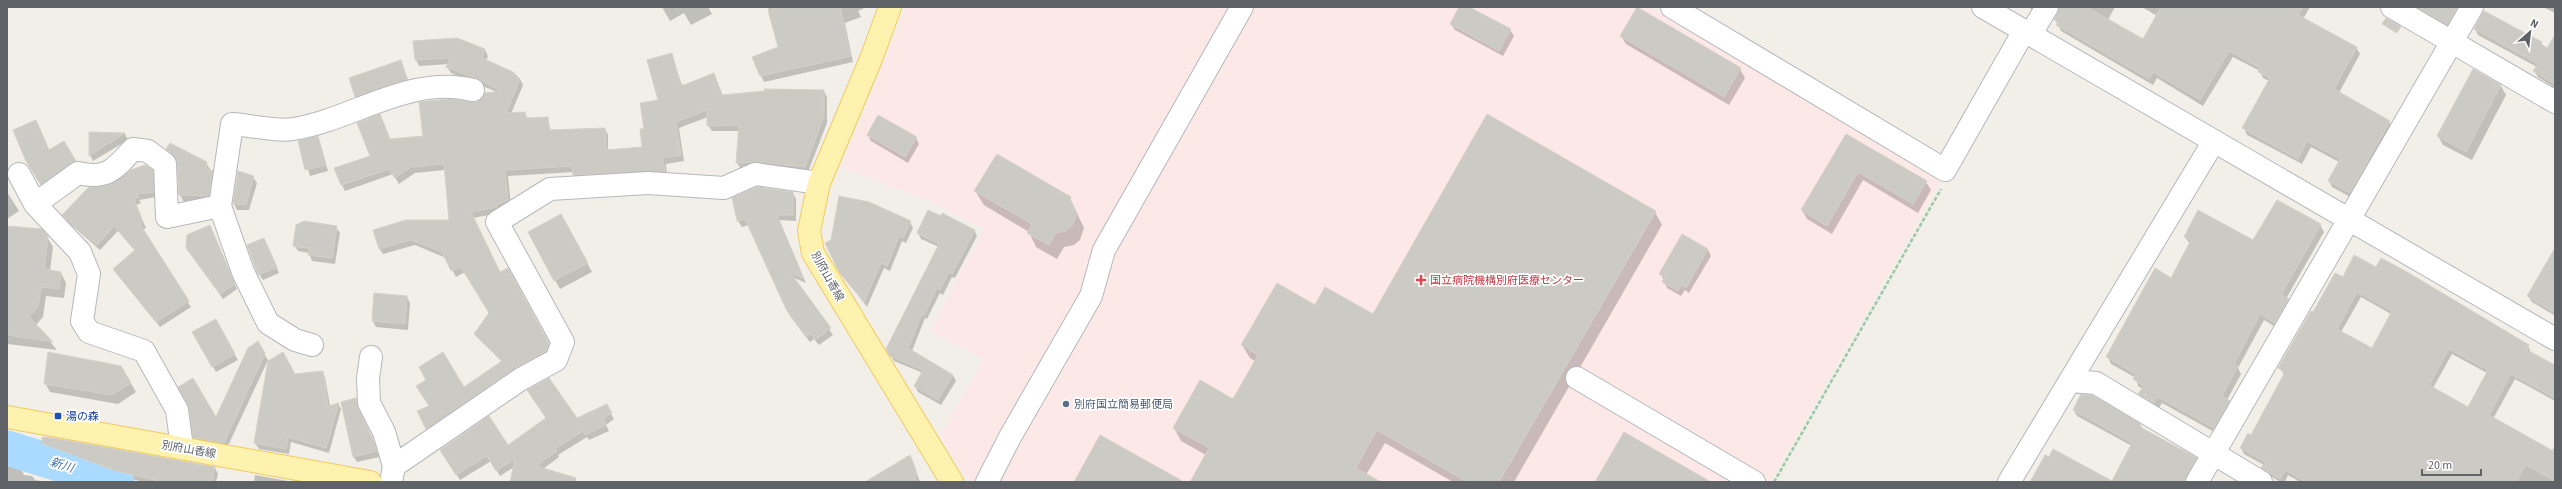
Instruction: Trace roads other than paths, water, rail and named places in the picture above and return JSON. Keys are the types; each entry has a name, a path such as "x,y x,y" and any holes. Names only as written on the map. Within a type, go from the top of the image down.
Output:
{"main road":[{"name":"別府山香線","path":"890,7 871,59 819,183 809,231 813,253 952,482"},
{"name":"別府山香線","path":"7,417 370,482"}],"street":[{"path":"987,482 1010,437 1091,296 1104,250 1242,7"},
{"path":"1672,7 1945,170 2027,33 2048,7"},
{"path":"1983,7 2555,339"},
{"path":"2392,7 2555,102"},
{"path":"2197,482 2350,221 2472,7"},
{"path":"312,344 295,340 268,323 243,272 220,206 232,124 292,130 336,118 390,98 425,88 461,87 473,90"},
{"path":"2009,482 2214,141"},
{"path":"35,204 78,173 94,176 115,168 133,148 148,151 165,164 167,217 220,206"},
{"path":"20,174 35,204 80,252 90,274 82,321 89,332 144,351 177,410 182,448"},
{"path":"371,357 368,378 369,403 384,432 392,474 521,379 556,360 563,342 497,222 550,189 648,183 724,188 755,174 819,183"},
{"path":"1577,378 1749,481"},
{"path":"2070,381 2096,382 2261,482"}],"waterway":[{"name":"新川","path":"7,448 117,482"}],"place":[{"name":"国立病院機構別府医療センター","path":"1421,280"},
{"name":"別府国立簡易郵便局","path":"1066,404"},
{"name":"湯の森","path":"58,416"}]}
